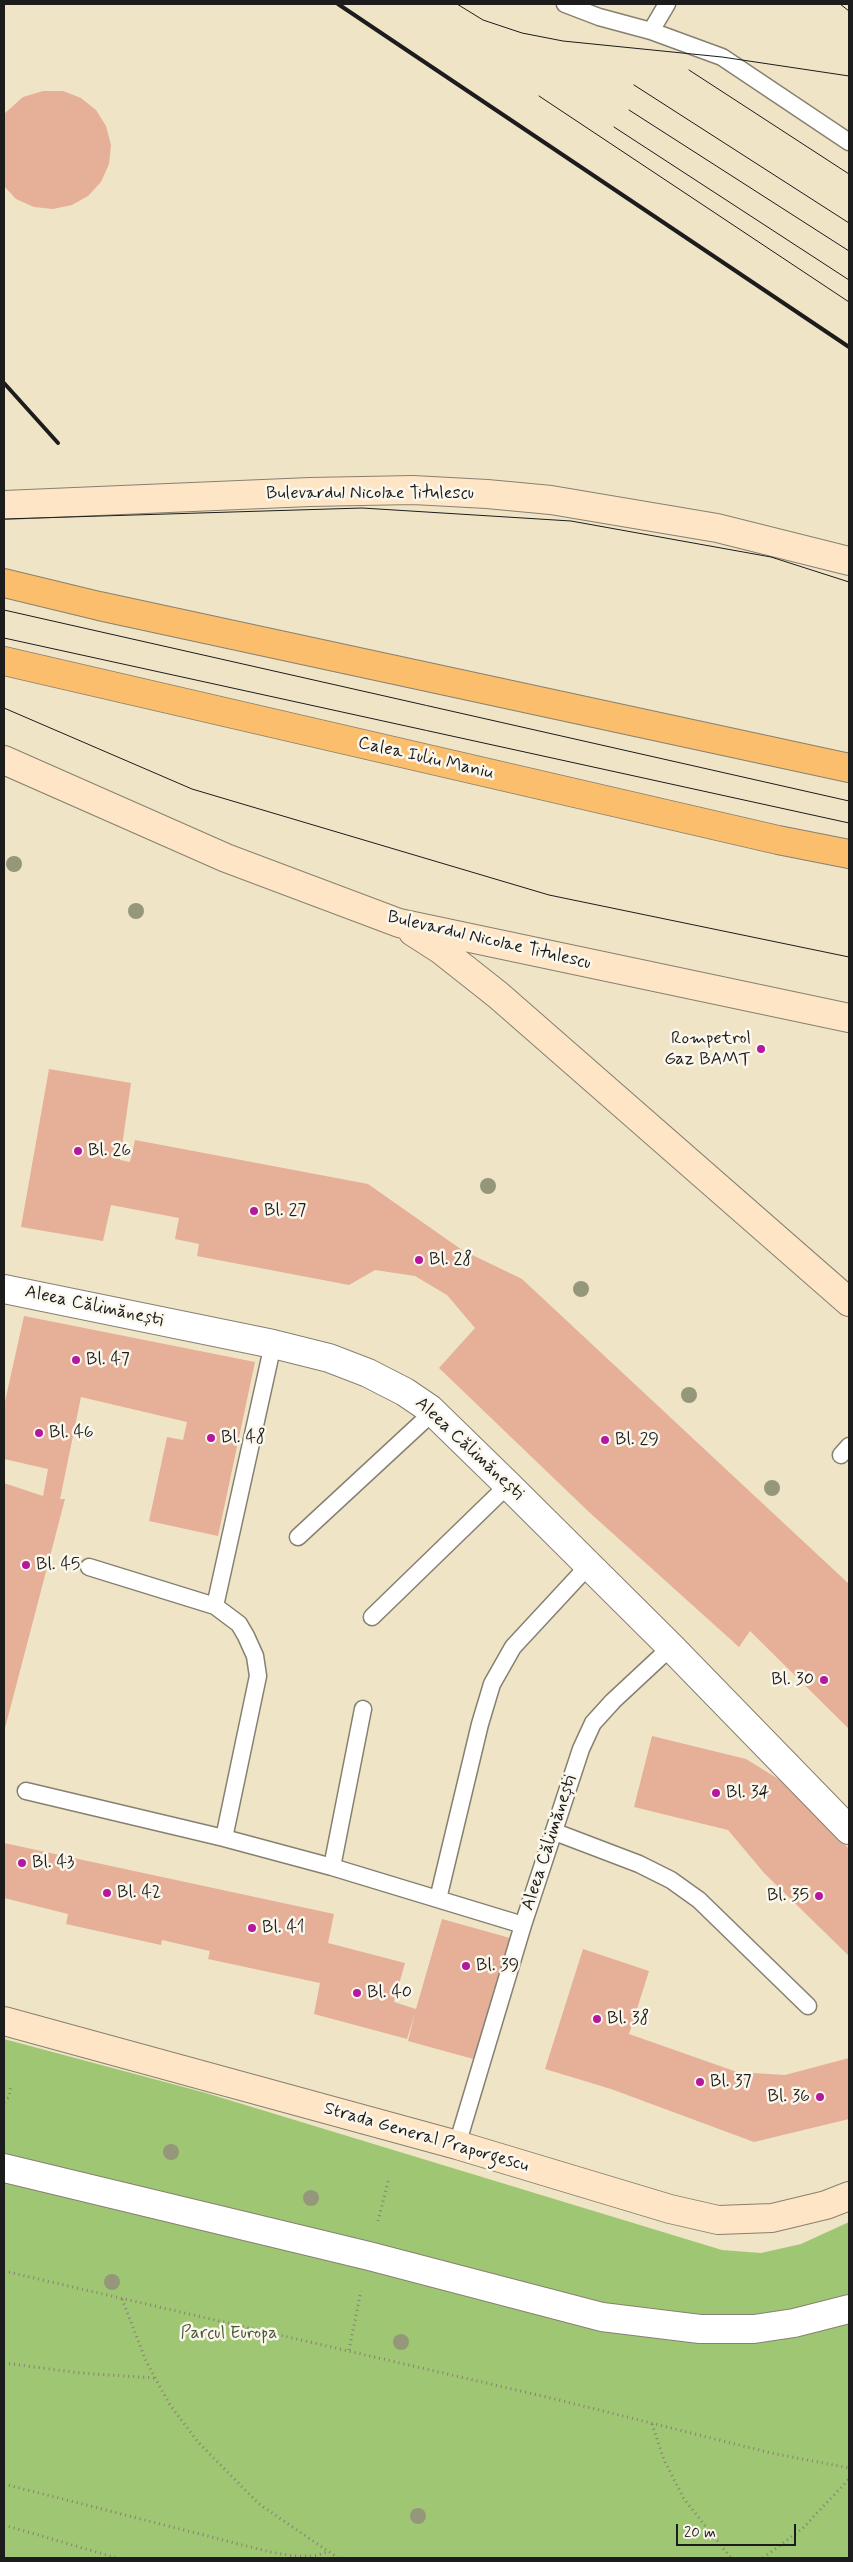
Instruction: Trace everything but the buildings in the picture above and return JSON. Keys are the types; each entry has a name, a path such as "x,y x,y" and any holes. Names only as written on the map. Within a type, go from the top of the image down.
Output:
{"main road":[{"name":"Bulevardul Nicolae Titulescu","path":"4,505 319,492 413,490 487,494 551,500 717,528 849,561"},
{"path":"4,583 109,608 849,768"},
{"name":"Calea Iuliu Maniu","path":"4,660 778,840 849,854"},
{"name":"Bulevardul Nicolae Titulescu","path":"4,760 226,858 399,923 849,1018"},
{"path":"399,923 441,950 498,995 849,1302"},
{"name":"Strada General Praporgescu","path":"4,2021 457,2145 670,2209 718,2220 772,2218 826,2205 849,2196"}],"street":[{"name":"Aleea Călimănești","path":"4,1289 273,1344 329,1358 368,1373 405,1392 433,1412 508,1485 672,1647 849,1830"},
{"path":"4,2168 369,2256 602,2317 700,2329 754,2328 794,2323 849,2309"}],"lane":[{"path":"565,4 600,18 651,32 722,57 849,142"},
{"path":"651,32 667,4"},
{"path":"215,1606 273,1344"},
{"path":"298,1537 433,1412"},
{"path":"372,1617 508,1485"},
{"path":"438,1899 480,1724 492,1684 513,1646 589,1565"},
{"path":"89,1567 215,1606 239,1624 255,1656 258,1676 224,1838"},
{"name":"Aleea Călimănești","path":"457,2145 523,1926 581,1750 593,1723 613,1701 672,1647"},
{"path":"332,1867 363,1709"},
{"name":"Aleea Călimănești","path":"26,1791 224,1838 332,1867 523,1926"},
{"path":"555,1832 639,1864 672,1880 699,1900 808,2006"}],"path":[{"path":"4,2102 9,2097 11,2086"},
{"path":"348,2350 389,2178"},
{"path":"4,2272 348,2350 771,2453 849,2468"},
{"path":"122,2298 146,2361 170,2405 198,2442 259,2504 338,2558"},
{"path":"4,2363 80,2373 155,2378"},
{"path":"652,2424 664,2460 684,2499 731,2558"},
{"path":"763,2558 803,2528 849,2479"},
{"path":"4,2484 270,2552 293,2556 314,2556 327,2552"},
{"path":"4,2525 117,2558"}],"green space":[{"name":"Parcul Europa","path":"4,2039 206,2093 722,2250 761,2253 801,2244 849,2222 849,2558 4,2558"}],"tram line":[{"path":"457,4 483,20 522,33 563,41 722,57 849,76"},
{"path":"840,4 849,11"},
{"path":"689,70 849,174"},
{"path":"634,85 849,223"},
{"path":"539,96 849,302"},
{"path":"629,110 849,251"},
{"path":"614,127 849,280"},
{"path":"4,519 362,508 571,521 771,557 849,582"},
{"path":"4,610 849,801"},
{"path":"4,638 849,823"},
{"path":"4,708 192,789 549,895 849,957"}],"railway":[{"path":"338,4 849,347"},
{"path":"4,383 58,443"}],"place":[{"name":"Rompetrol Gaz BAMT","path":"761,1049"},
{"name":"Bl. 26","path":"78,1151"},
{"name":"Bl. 27","path":"254,1211"},
{"name":"Bl. 28","path":"419,1260"},
{"name":"Bl. 47","path":"76,1360"},
{"name":"Bl. 46","path":"39,1433"},
{"name":"Bl. 48","path":"211,1438"},
{"name":"Bl. 29","path":"605,1440"},
{"name":"Bl. 45","path":"26,1565"},
{"name":"Bl. 30","path":"824,1680"},
{"name":"Bl. 34","path":"716,1793"},
{"name":"Bl. 43","path":"22,1863"},
{"name":"Bl. 42","path":"107,1893"},
{"name":"Bl. 35","path":"819,1896"},
{"name":"Bl. 41","path":"252,1928"},
{"name":"Bl. 39","path":"466,1966"},
{"name":"Bl. 40","path":"357,1993"},
{"name":"Bl. 38","path":"597,2019"},
{"name":"Bl. 37","path":"700,2082"},
{"name":"Bl. 36","path":"820,2097"}]}
